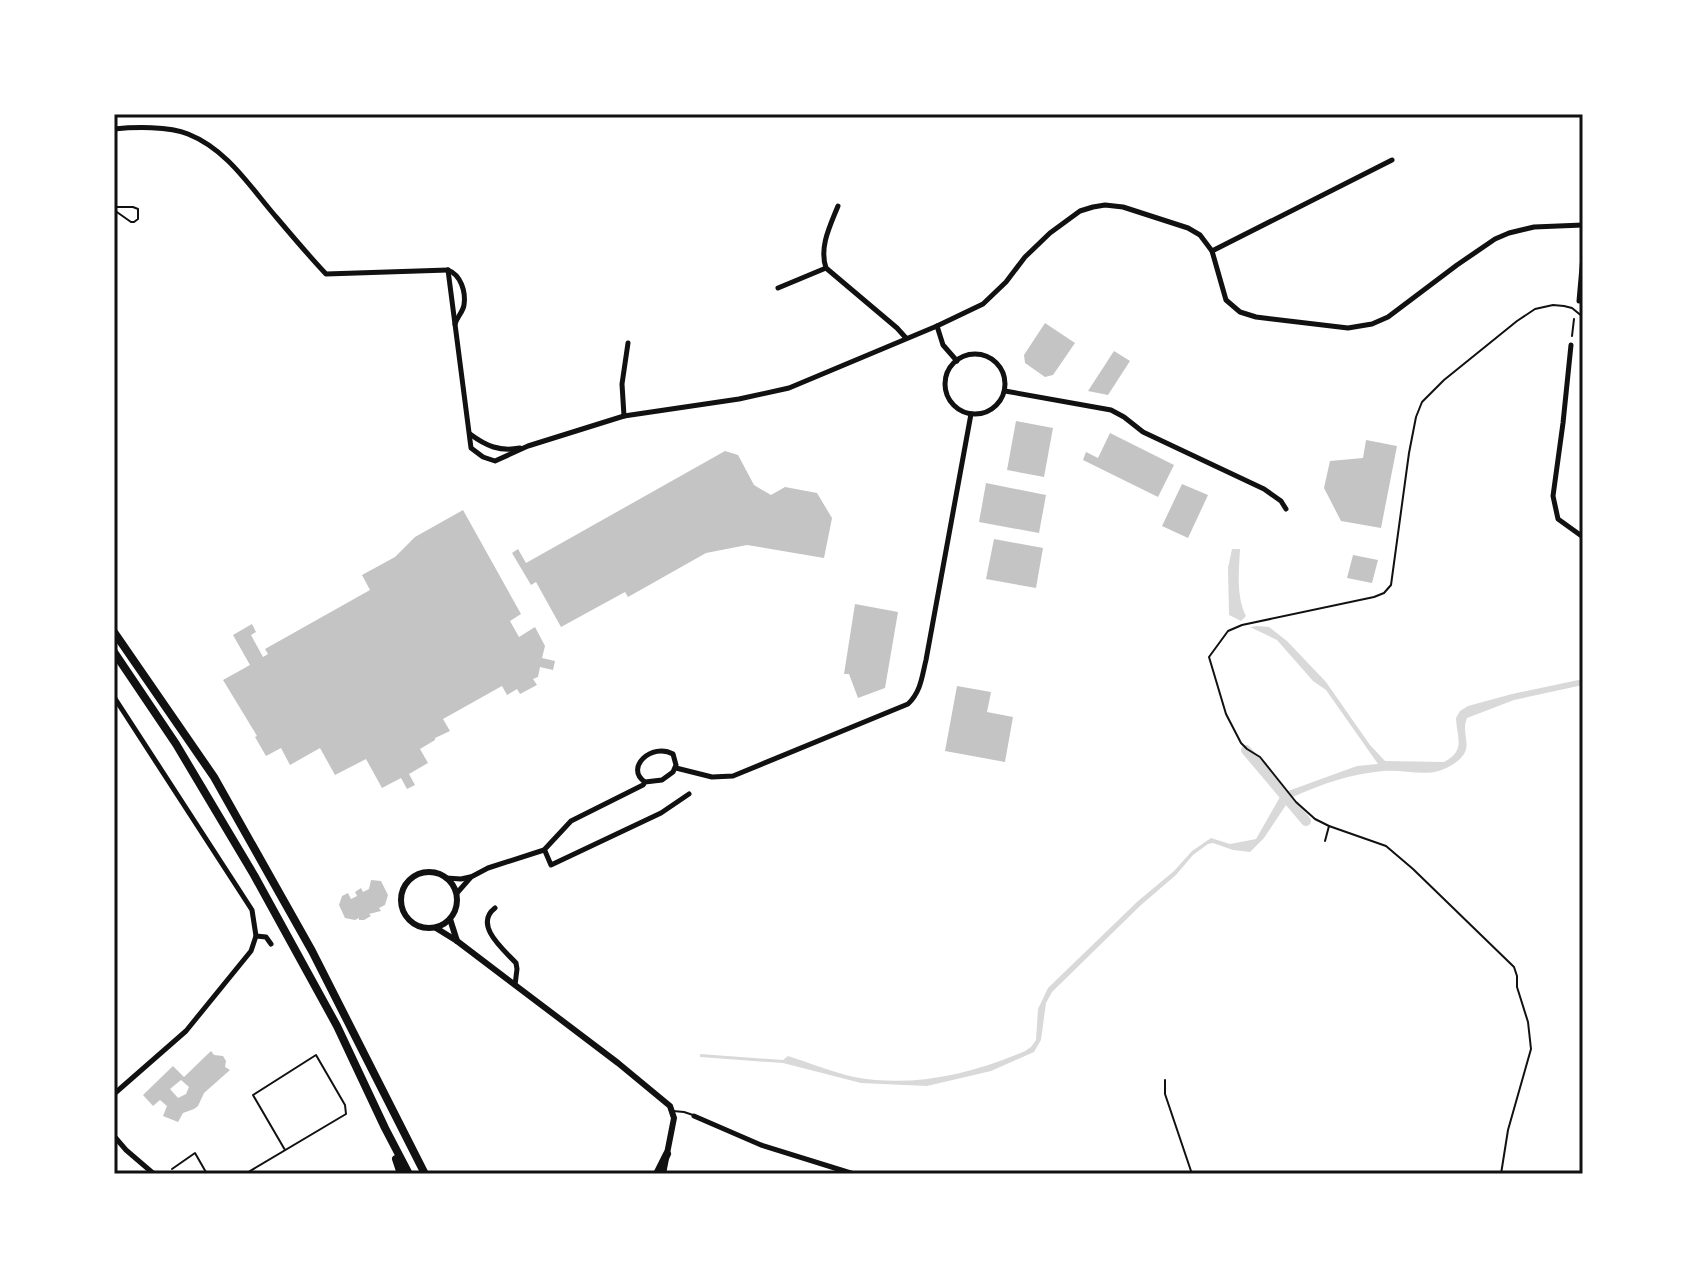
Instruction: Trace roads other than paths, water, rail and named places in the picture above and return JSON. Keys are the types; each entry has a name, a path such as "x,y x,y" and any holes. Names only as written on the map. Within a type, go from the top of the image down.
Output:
{"main road":[{"path":"114,632 214,777 312,951 427,1174"},
{"path":"114,652 176,744 254,875 337,1026 409,1174"},
{"path":"385,1128 401,1174"},
{"path":"660,1174 667,1154"}],"street":[{"path":"114,129 185,132 213,147 227,158 326,274 455,272 460,279 464,304 455,327"},
{"path":"1212,251 1392,160"},
{"path":"838,206 823,251 826,268 906,338"},
{"path":"469,433 503,451 624,416 769,394 808,381 983,304 1050,233 1080,211 1093,207 1123,207 1188,228 1202,237 1212,251 1226,300 1240,312 1250,316 1354,328 1388,317 1495,239 1534,227 1583,225"},
{"path":"1579,301 1583,256"},
{"path":"778,288 826,268"},
{"path":"448,270 471,448 495,461 528,446"},
{"path":"937,326 943,345 957,361"},
{"path":"624,416 622,384 628,343"},
{"path":"1571,345 1553,496 1558,519 1583,537"},
{"path":"974,355 991,359 1003,373 1005,391 992,409 971,414 958,409 949,398 946,378 957,361 974,355"},
{"path":"1005,391 1111,410 1143,432 1264,489 1281,501 1286,509"},
{"path":"676,768 712,777 733,776 908,704 918,693 971,414"},
{"path":"114,697 252,910 256,936 251,951 186,1031 114,1094"},
{"path":"645,782 638,775 639,765 652,752 669,752 675,758 676,768"},
{"path":"446,878 471,877 488,868 544,850 571,821 645,782 662,780 676,768"},
{"path":"544,850 551,865 661,813 689,794"},
{"path":"438,873 453,884 457,893 455,911 450,919 436,928 418,926 405,916 401,899 406,884 419,874 438,873"},
{"path":"457,893 471,877"},
{"path":"495,908 486,922 491,935 516,963 515,985"},
{"path":"450,919 457,941"},
{"path":"436,928 618,1063 670,1106 674,1118 667,1154"},
{"path":"256,936 266,937 271,944"},
{"path":"694,1116 761,1145 854,1174"},
{"path":"114,1136 154,1174"},
{"path":"114,1144 126,1150"}],"lane":[{"path":"245,1174 346,1114 345,1105 316,1055 253,1095 285,1150"},
{"path":"1165,1080 1165,1094 1192,1174"},
{"path":"673,1111 694,1116"},
{"path":"172,1169 195,1153 207,1174"}],"waterway":[{"path":"1246,750 1306,821"}]}
